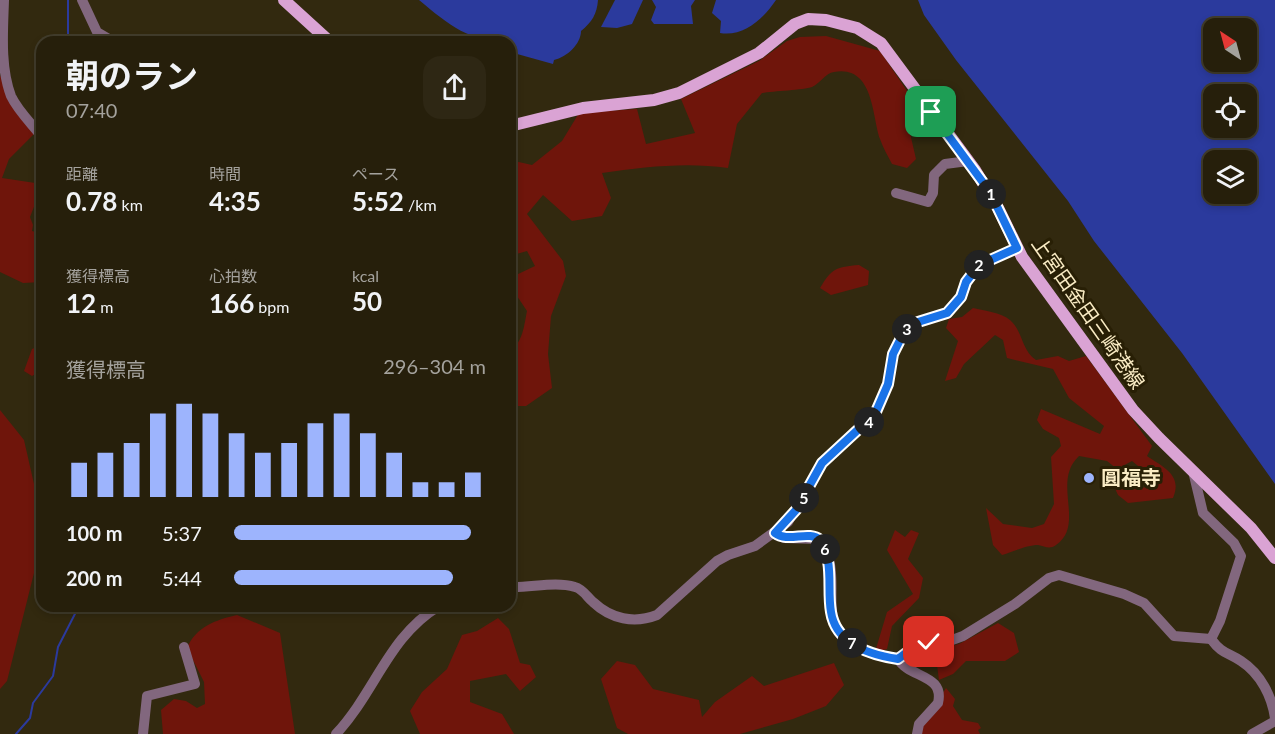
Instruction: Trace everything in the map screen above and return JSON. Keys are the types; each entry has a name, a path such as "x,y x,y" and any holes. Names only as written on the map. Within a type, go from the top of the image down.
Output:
{"main road":[{"path":"284,0 323,36"},
{"name":"上宮田金田三崎港線","path":"516,125 583,108 654,100 679,93 698,86 759,53 795,24 818,19 857,28 874,36 968,161 994,200 1017,248 1133,410 1251,528 1275,558"}],"street":[{"path":"4,0 2,54 5,81 14,101 36,129"},
{"path":"82,0 97,32 104,36"},
{"path":"896,193 928,202 933,193 934,175 945,164 968,161"},
{"path":"516,587 575,587 615,617 645,620 657,615 717,561 755,546 775,533 796,510 822,463 875,414 888,384 893,354 904,332 918,322 947,313 961,297 966,282 979,265 1017,248"},
{"path":"1192,471 1203,513 1234,543 1241,556 1241,564 1211,639"},
{"path":"775,533 784,538 819,539 827,554 831,614 836,627 846,638 867,652 898,659 907,670 931,679 938,691 938,703 919,724 917,734"},
{"path":"898,659 922,644 944,643 963,636 1015,604 1049,578 1059,575 1124,594 1144,603 1174,636 1211,639 1222,653 1244,663 1269,694 1275,720 1252,734"},
{"path":"336,734 358,709 404,634 429,612"},
{"path":"143,734 147,696 195,684 184,647"}],"shaded area":[{"path":"419,0 598,0 593,17 581,31 579,41 568,53 554,60 553,64 516,54 516,36 474,36 440,17"},
{"path":"615,0 643,0 632,24 617,28 601,27"},
{"path":"652,0 695,0 691,6 693,24 654,24 651,20 656,7"},
{"path":"716,0 776,0 752,25 737,32 720,33 721,21 712,13"},
{"path":"918,0 1275,0 1275,484 1182,353 1094,241 1068,201 956,60 924,15"},
{"path":"826,36 880,51 907,91 924,103 922,109 908,115 907,120 916,159 907,168 892,164 880,139 869,94 864,84 857,76 847,72 834,72 812,87 762,93 737,124 728,168 681,165 602,173 611,198 602,216 572,221 543,195 527,214 563,261 566,276 551,316 548,354 552,388 526,406 516,406 516,345 524,328 527,311 517,296 516,275 535,266 527,251 516,254 516,161 532,165 562,141 579,113 637,109 646,144 695,133 681,99 759,61 787,41 800,37"},
{"path":"0,75 11,102 35,133 9,159 2,178 36,183 36,202 30,217 33,225 32,231 36,232 36,282 23,283 0,272"},
{"path":"859,265 869,271 868,285 831,295 820,288 835,270"},
{"path":"973,308 997,313 1010,320 1017,329 1027,351 1036,360 1058,356 1069,361 1086,356 1152,446 1147,456 1170,472 1175,483 1173,498 1128,503 1118,495 1111,480 1119,474 1130,490 1152,486 1149,475 1132,461 1117,469 1107,461 1079,456 1071,466 1068,478 1069,514 1064,536 1051,547 1034,545 1002,555 993,545 986,508 1003,524 1032,528 1044,524 1054,504 1051,457 1061,446 1059,438 1043,429 1037,420 1041,409 1100,434 1104,426 1069,398 1053,369 1007,358 1003,340 995,335 964,364 956,378 945,381 958,341 946,328 949,319 962,317"},
{"path":"36,347 36,374 32,376 24,371 32,349"},
{"path":"0,410 24,440 36,493 36,565 7,681 0,689"},
{"path":"895,530 905,537 911,530 919,533 908,559 923,578 919,598 892,626 887,649 875,652 887,612 913,594 887,550"},
{"path":"237,615 280,633 295,734 163,734 161,710 174,699 186,701 197,708 205,704 204,682 187,648 191,641 207,626"},
{"path":"498,618 509,629 520,663 530,665 536,677 520,691 506,674 470,681 470,702 502,714 514,734 420,734 410,711 422,692 447,669 462,635 477,631"},
{"path":"998,623 1014,633 1019,652 1005,661 966,661 953,674 939,680 935,650 959,644"},
{"path":"617,661 635,665 653,689 699,700 702,717 715,702 752,676 764,686 834,663 844,685 826,706 793,719 740,734 628,734 617,728 601,679"},
{"path":"946,688 955,699 953,706 962,720 978,723 981,728 978,730 980,734 921,734 921,729"}],"waterway":[{"path":"68,0 68,36"},
{"path":"16,734 30,718 33,703 53,676 58,647 76,612"}],"place":[{"name":"圓福寺","path":"1089,478"}],"route":[{"path":"929,642 914,647 898,659 874,655 852,643 840,633 833,621 827,554 822,543 814,537 784,538 775,533 788,522 822,463 862,429 875,414 888,384 897,342 904,332 918,322 947,313 961,297 966,282 979,265 988,259 1017,248 990,192 931,112"}]}
